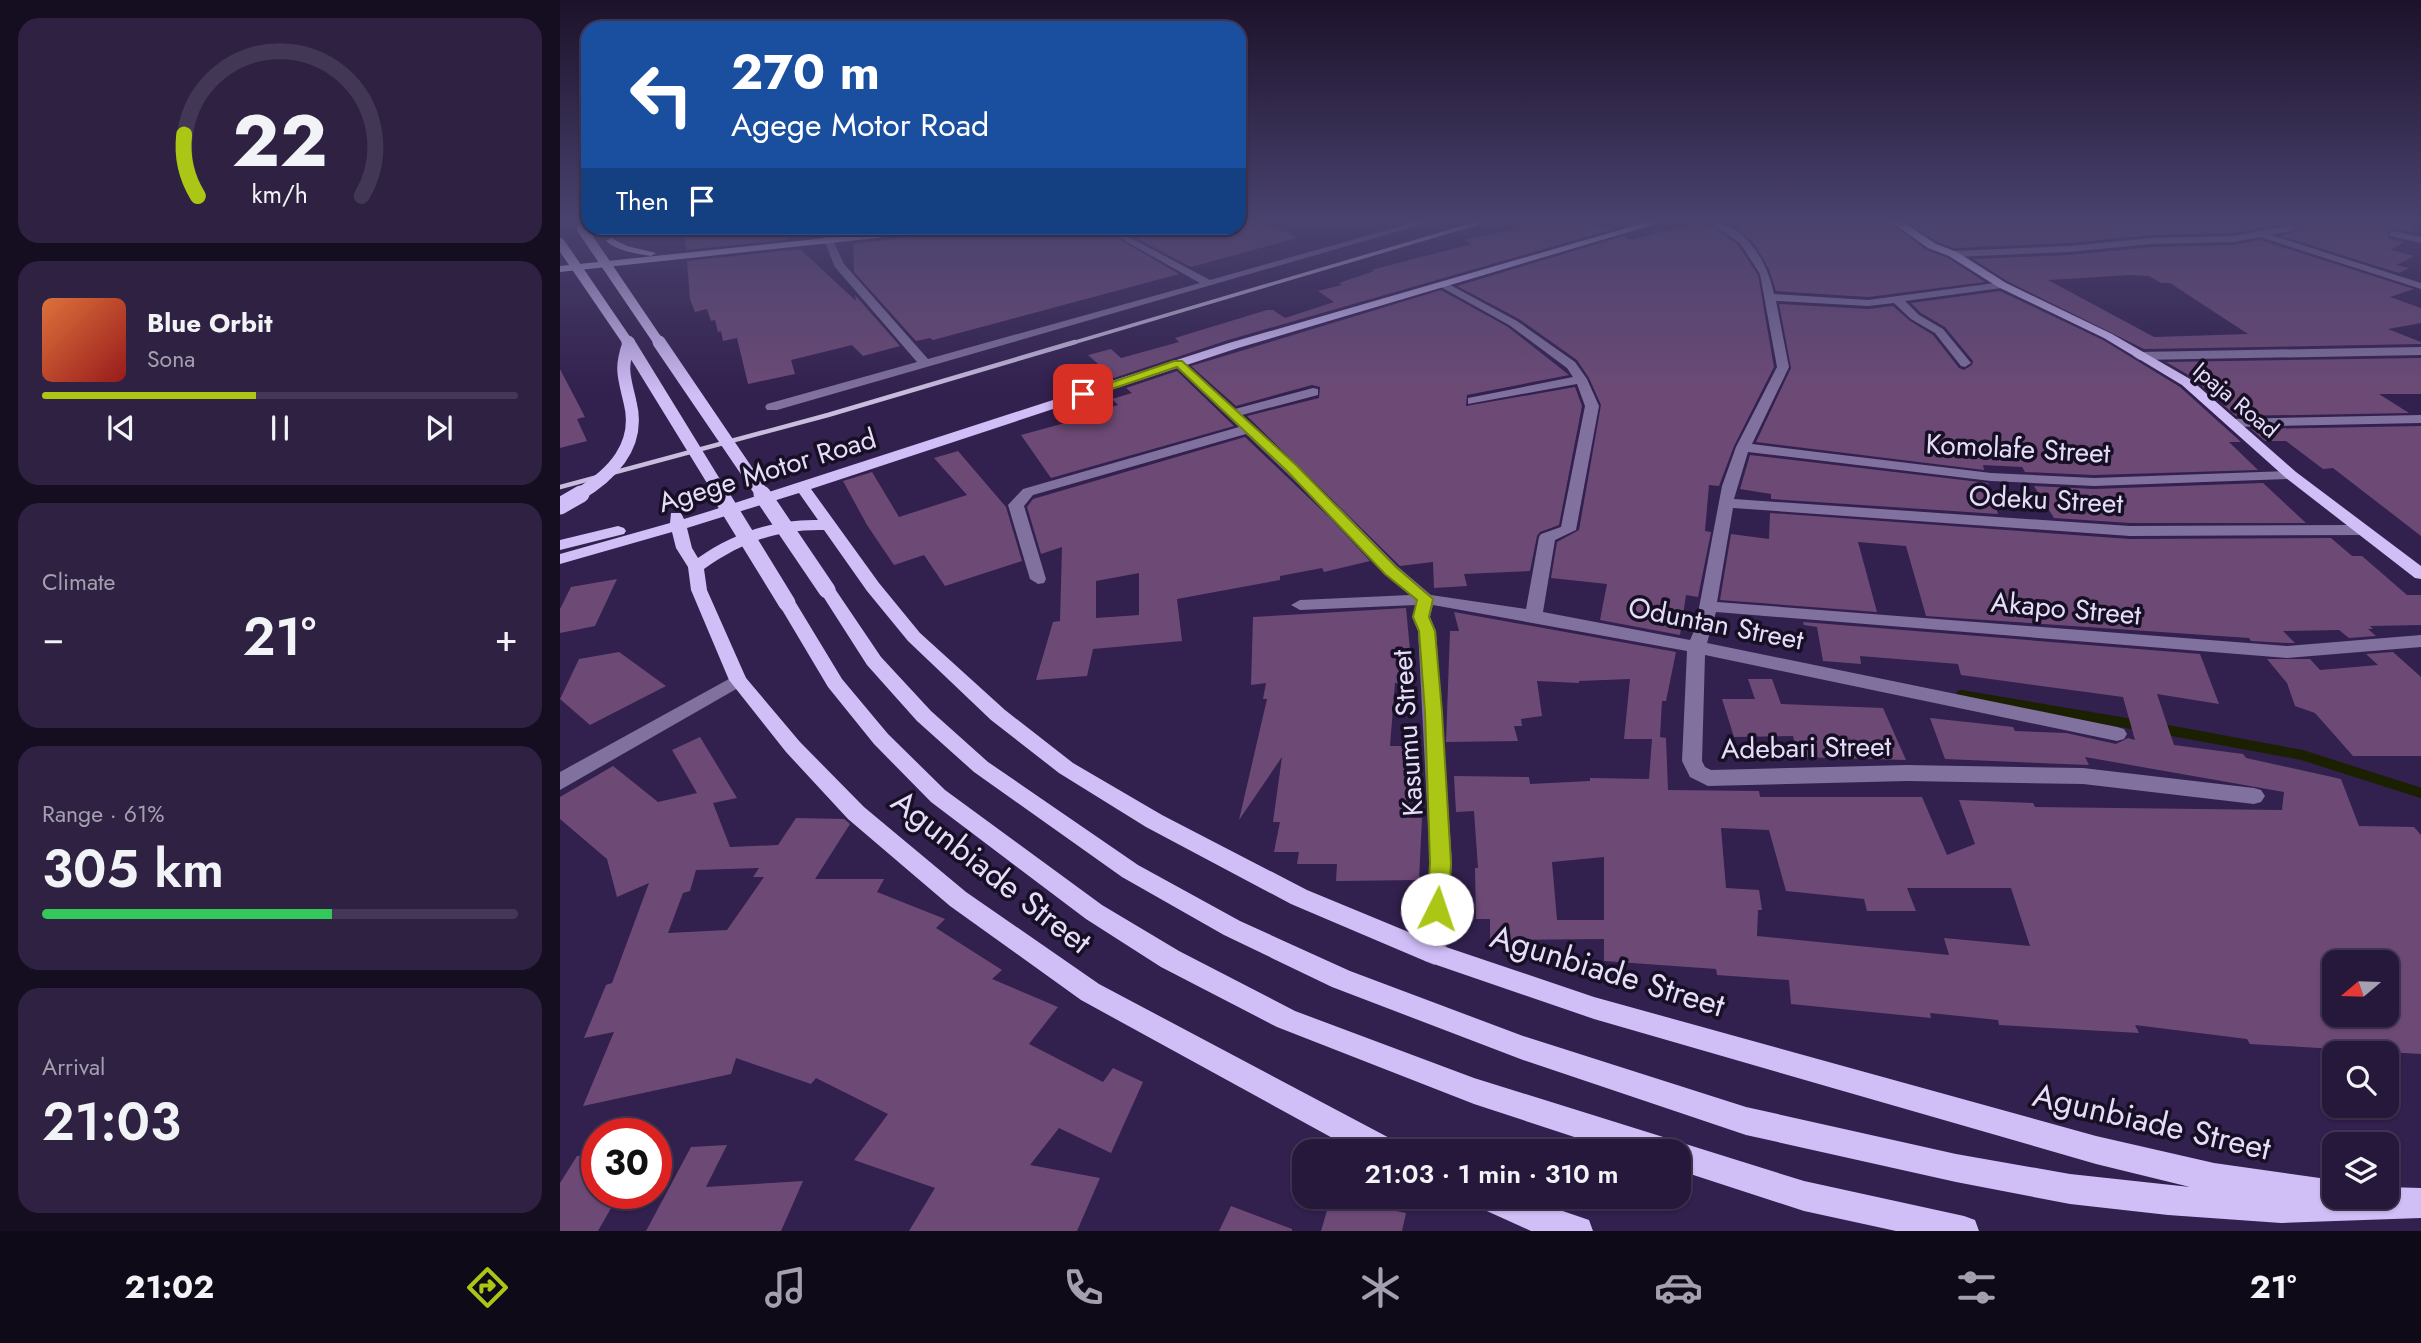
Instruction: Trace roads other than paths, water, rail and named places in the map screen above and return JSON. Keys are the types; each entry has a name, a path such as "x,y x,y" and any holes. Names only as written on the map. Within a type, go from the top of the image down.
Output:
{"main road":[{"path":"586,280 629,343 835,683 881,739 928,787 1094,912 1170,958 1286,1019 1474,1091 1624,1139"},
{"path":"617,280 874,661 924,716 981,767 1130,871 1231,928 1341,979 1523,1048 1746,1121 1956,1168 2070,1189 2168,1200 2281,1208 2322,1206"},
{"name":"Agege Motor Road","path":"560,545 677,520 802,487 1178,363 1455,280"},
{"name":"Ipaja Road","path":"1995,280 2108,336 2186,382 2291,474 2421,574"},
{"path":"560,506 589,490 628,452 634,417 621,375 621,363 629,343"},
{"name":"Agege Motor Road","path":"560,559 967,428 988,425"},
{"name":"Agunbiade Street","path":"802,487 873,587 914,637 998,715 1066,768 1154,821 1299,897 1434,954 1594,1008 2096,1150 2214,1178 2322,1193"},
{"name":"Agunbiade Street","path":"677,520 684,548 696,567 699,590 738,680 793,747 856,813 958,899 1090,992 1363,1139"},
{"path":"696,567 722,548 774,527 802,523 830,525"},
{"path":"1691,1160 1804,1196 1964,1231"},
{"path":"2399,1203 2421,1203"},
{"path":"1516,1209 1578,1231"}],"street":[{"path":"853,280 925,363"},
{"path":"772,407 1212,280"},
{"name":"Adebari Street","path":"1766,280 1783,367 1743,447 1729,486 1704,629 1696,647 1692,761 1697,772 1708,778 1907,773 2083,776 2254,796"},
{"path":"2404,280 2421,286"},
{"path":"1443,284 1513,323 1571,365 1581,379 1591,406 1568,530 1547,537 1534,616"},
{"path":"1769,297 1868,303 2002,285"},
{"path":"1897,300 1915,317 1939,331 1965,363"},
{"path":"2139,356 2421,351"},
{"path":"1178,363 1276,453 1391,570 1426,599"},
{"path":"1473,401 1581,379"},
{"path":"1231,414 1313,392"},
{"path":"2232,423 2421,419"},
{"path":"1038,579 1016,505 1028,492 1247,429"},
{"name":"Komolafe Street","path":"1743,447 1966,474 2094,482 2291,474"},
{"name":"Odeku Street","path":"1727,503 2130,531 2185,529 2237,532 2301,528 2363,530"},
{"name":"Oduntan Street","path":"1300,605 1426,599 1534,616 2117,734"},
{"name":"Kasumu Street","path":"1426,599 1421,617 1427,631 1441,863 1434,954"},
{"name":"Akapo Street","path":"1707,606 2287,652 2421,641"},
{"path":"560,782 738,680"}],"waterway":[{"path":"1961,695 2138,725"},
{"path":"2162,729 2302,755 2421,793"}],"railway":[{"path":"1069,344 1284,280"},
{"path":"560,487 828,415 1075,342"}]}
